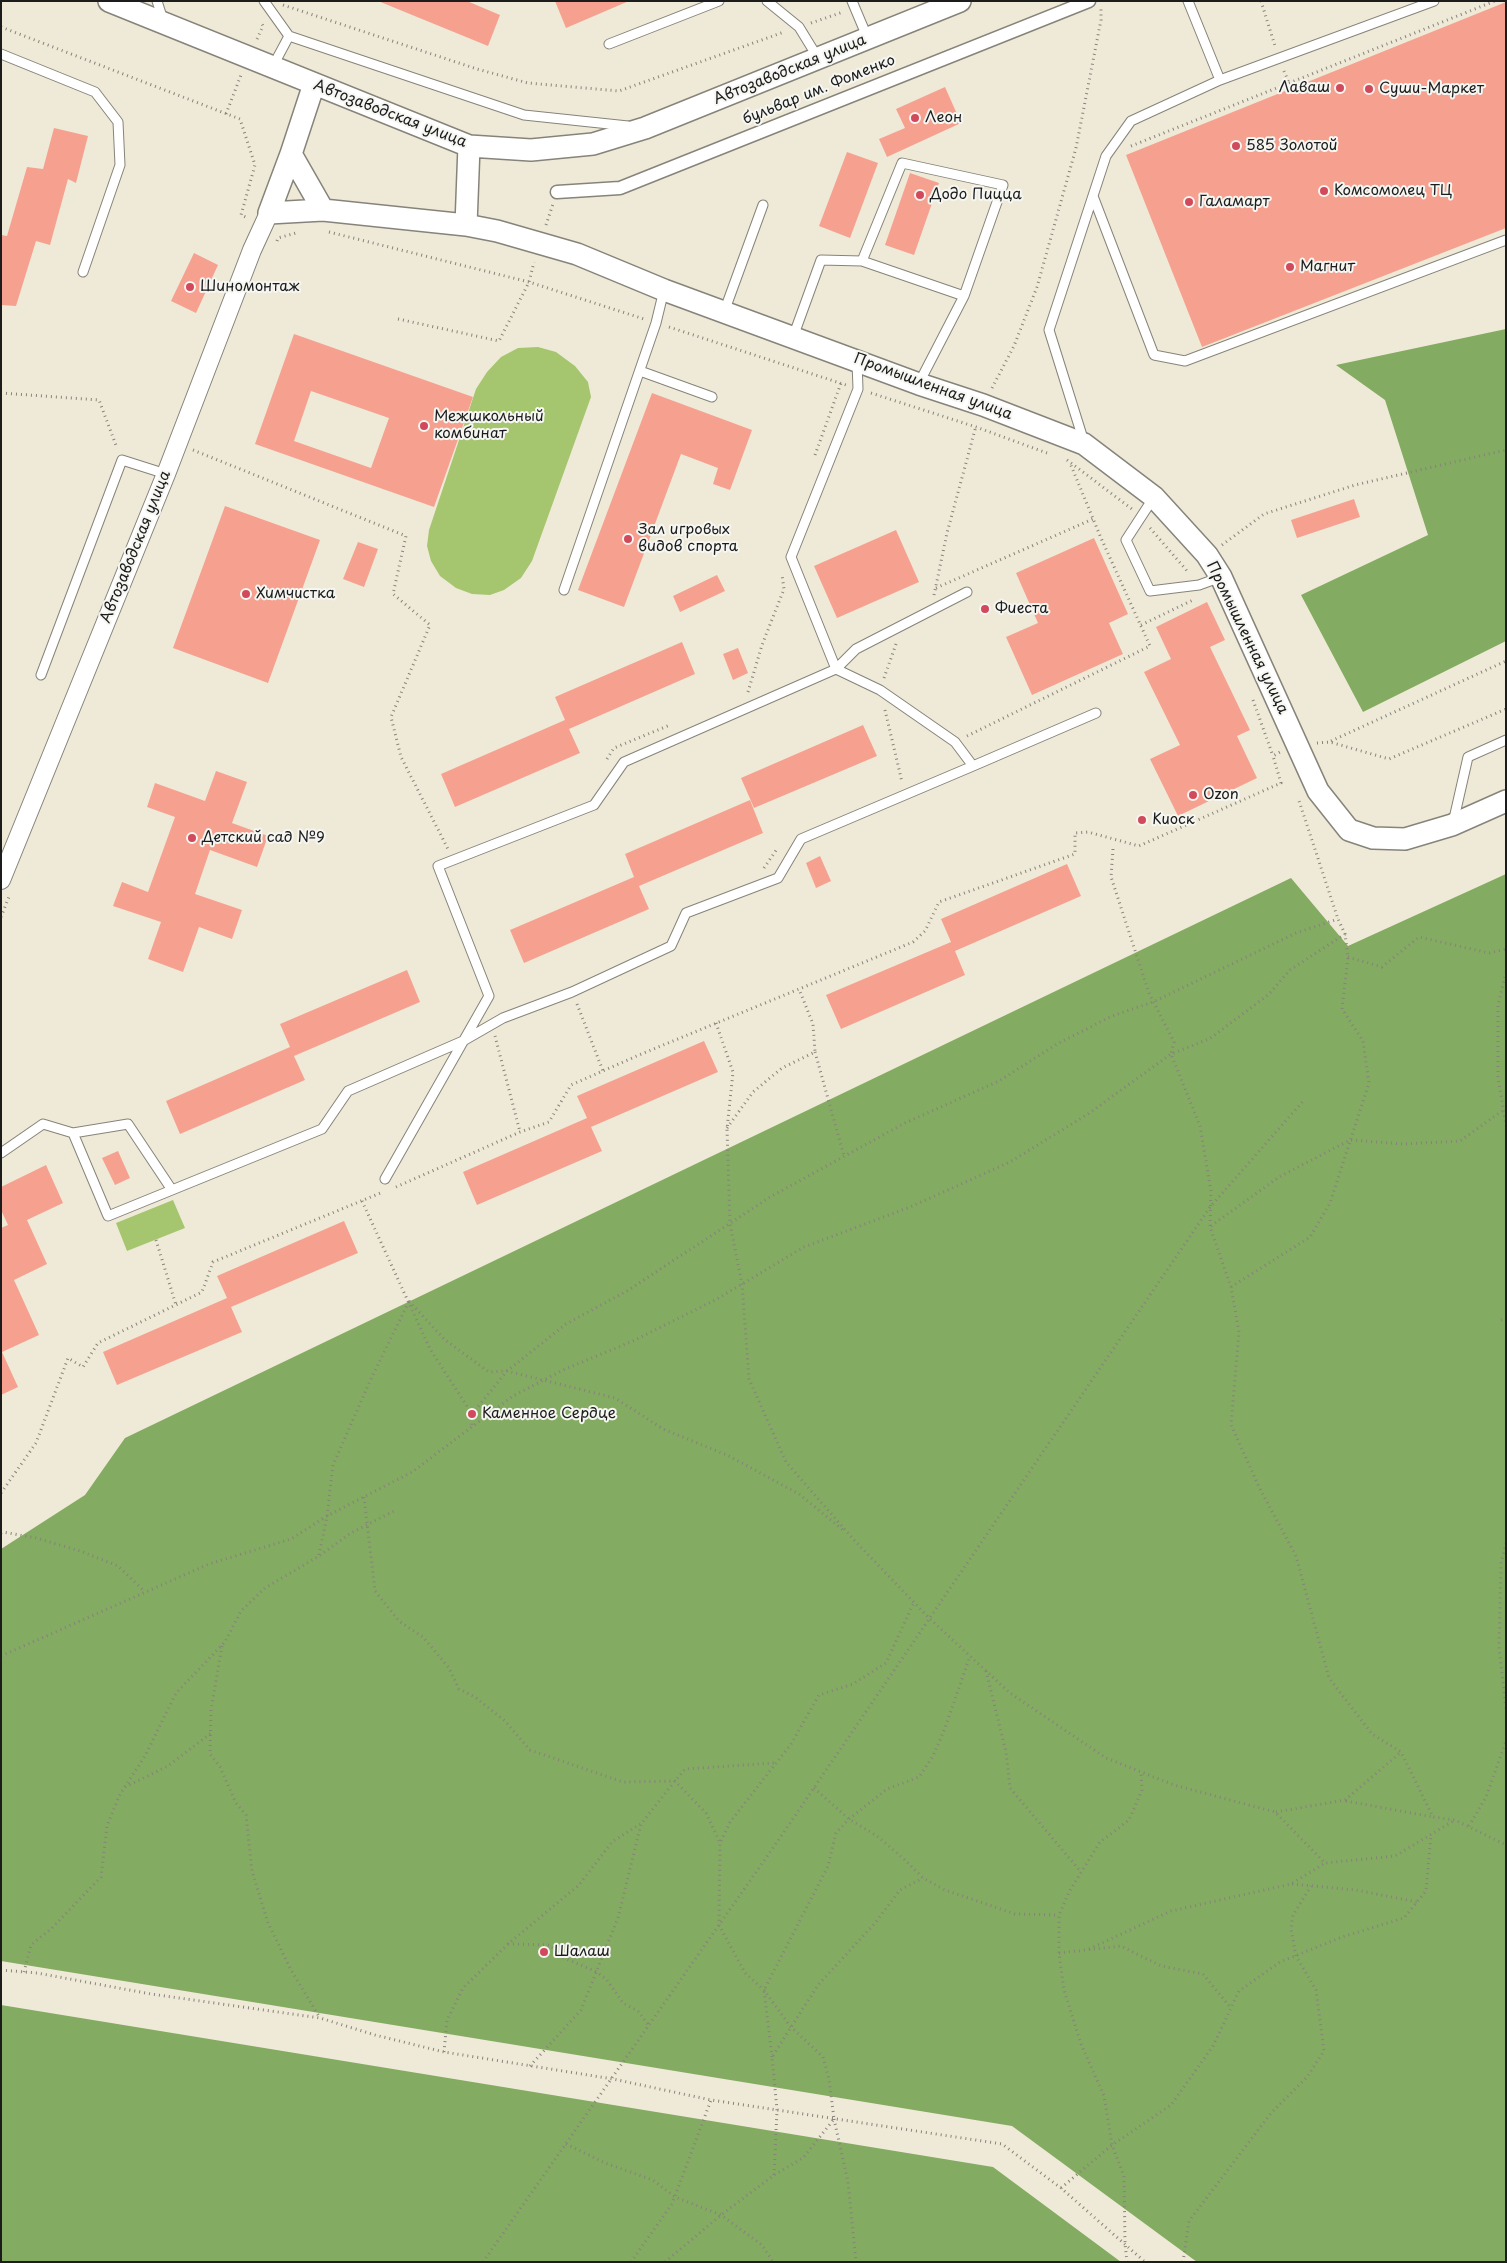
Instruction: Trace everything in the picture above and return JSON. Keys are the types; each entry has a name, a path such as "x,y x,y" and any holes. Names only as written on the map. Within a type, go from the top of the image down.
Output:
{"street":[{"name":"Автозаводская улица","path":"109,1 470,146 531,150 593,144 645,128 819,60 960,1"},
{"name":"бульвар им. Фоменко","path":"557,192 620,188 1089,1"},
{"path":"266,218 291,154 314,84"},
{"path":"466,225 470,146"},
{"path":"291,154 322,220"},
{"name":"Автозаводская улица","path":"7,885 266,218"},
{"name":"Промышленная улица","path":"266,218 466,225 497,231 577,254 664,290 919,384 984,405 1084,444 1154,497 1207,556 1221,577 1318,791 1349,830 1373,838 1405,840 1452,825"},
{"path":"1452,825 1506,801"}],"lane":[{"path":"158,1 164,23"},
{"path":"264,1 289,36 524,115 645,128"},
{"path":"609,44 719,1"},
{"path":"767,1 799,27 819,60"},
{"path":"1188,1 1220,80"},
{"path":"1084,444 1048,330 1106,156 1132,121 1220,80 1434,1"},
{"path":"854,4 868,39"},
{"path":"273,66 289,36"},
{"path":"1,54 95,92 118,122 120,165 83,272"},
{"path":"862,261 902,163 1003,185 964,296 919,384"},
{"path":"1093,196 1154,356 1185,361 1506,240"},
{"path":"724,312 763,205"},
{"path":"793,337 821,260 862,261 964,296"},
{"path":"564,590 656,324 664,290"},
{"path":"857,360 858,389 791,558 836,669 880,690 955,742 973,766"},
{"path":"640,371 712,397"},
{"path":"41,675 122,460 166,474"},
{"path":"1154,497 1126,540 1150,591 1199,585 1221,577"},
{"path":"385,1179 489,996 438,866 594,805 624,762 836,669 856,649 967,592"},
{"path":"73,1134 108,1216 322,1129 348,1091 463,1040 503,1018 572,992 671,946 686,913 778,878 801,839 1096,713"},
{"path":"1452,825 1468,757 1506,740"},
{"path":"1,1153 43,1124 73,1134 128,1124 172,1190"}],"path":[{"path":"931,610 947,533 976,427 984,405 1014,346 1036,287 1076,148 1101,20 1101,1"},
{"path":"1261,1 1289,83"},
{"path":"1106,156 1494,1"},
{"path":"282,4 477,69 528,83 619,91 799,27 854,4"},
{"path":"1,27 240,119 255,165 240,215 266,218 278,238 275,247"},
{"path":"398,319 499,341 528,282 557,192"},
{"path":"322,220 528,282 976,427 1050,454"},
{"path":"278,238 302,232"},
{"path":"812,464 841,383"},
{"path":"1,393 99,400 122,460"},
{"path":"189,459 193,450 406,536 392,594 430,625 391,717 401,757 454,860"},
{"path":"1207,556 1264,514 1355,485 1506,450"},
{"path":"1060,458 1069,461 1136,512"},
{"path":"955,742 1150,646 1069,461"},
{"path":"935,588 1093,518"},
{"path":"1140,625 1207,594 1149,527"},
{"path":"739,696 748,692 762,645 784,589 782,572"},
{"path":"880,690 903,626"},
{"path":"1330,742 1506,661"},
{"path":"1,1493 36,1443 68,1358 83,1367 98,1344 202,1292 213,1262 362,1201 520,1132 549,1122 571,1085 914,942 925,931 939,902 1075,854 1075,834 1088,832 1140,846 1281,784 1273,756 1297,744 1330,742 1389,759 1506,709"},
{"path":"604,765 614,748 676,722"},
{"path":"890,732 905,795"},
{"path":"1231,1287 1310,1237 1330,1203 1369,1083 1363,1041 1342,1009 1348,957 1345,934 1338,919 1296,794"},
{"path":"1113,849 1111,877 1153,1002 1174,1042 1171,1054 1200,1126 1211,1191 1210,1227 1231,1287 1239,1332 1231,1425 1260,1488 1296,1556 1329,1678 1372,1734 1401,1752 1433,1817"},
{"path":"1,917 7,885"},
{"path":"472,1414 507,1371 566,1324 627,1290 770,1197 905,1123 999,1081 1057,1044 1112,1016 1153,1002 1296,933 1338,919"},
{"path":"2,1655 210,1564 291,1539 327,1516 412,1472 514,1396 546,1379 634,1340 742,1284 804,1247 910,1207 1010,1162 1088,1114 1171,1054 1209,1039 1269,994 1290,970 1345,934"},
{"path":"1348,957 1382,967 1419,937 1489,952 1506,949"},
{"path":"1506,972 1498,1005 1498,1077 1502,1111 1506,1126"},
{"path":"799,990 813,1024 815,1052 844,1156"},
{"path":"572,992 603,1071"},
{"path":"716,1024 733,1072 727,1128 730,1224 742,1284 749,1379 786,1462 851,1536 930,1619 1010,1693 1106,1758 1174,1785 1275,1812 1345,1800 1455,1820 1506,1845"},
{"path":"492,1025 520,1132"},
{"path":"727,1128 753,1092 782,1068 815,1052"},
{"path":"483,2262 613,2079 814,1788 1210,1207 1305,1099"},
{"path":"1210,1227 1279,1177 1350,1140 1404,1144 1460,1141 1502,1111"},
{"path":"362,1201 430,1349 472,1414 472,1428"},
{"path":"156,1240 176,1305"},
{"path":"409,1301 445,1340 489,1372 507,1371 546,1379 615,1398 663,1429 729,1456 798,1494 851,1536"},
{"path":"319,1556 327,1516 333,1465 370,1381 409,1301"},
{"path":"1501,1320 1506,1318"},
{"path":"364,1497 375,1591 399,1622 423,1636 449,1668 460,1689 475,1697 505,1721 530,1750 623,1782 675,1781 706,1813 720,1844"},
{"path":"24,1972 31,1945 52,1928 101,1877 107,1826 125,1787 145,1756 176,1693 222,1645 241,1611 265,1588 319,1556 350,1533 394,1511"},
{"path":"1,1533 12,1533 63,1546 118,1566 146,1592"},
{"path":"1506,1543 1501,1563 1499,1647 1506,1709"},
{"path":"856,2262 848,2182 834,2119 829,2079 823,2057 790,2026 764,1990 746,1973 719,1925 720,1844 730,1822 791,1744 819,1695 853,1684 886,1663 914,1602"},
{"path":"222,1645 211,1710 210,1754 220,1767 236,1803 246,1815 252,1871 268,1922 291,1970 320,2018"},
{"path":"774,2175 777,2110 764,1990 828,1866 836,1832 849,1819 887,1789 920,1777 933,1756 942,1735 970,1656"},
{"path":"985,1670 1006,1752 1010,1788 1081,1872"},
{"path":"125,1787 168,1766 211,1733"},
{"path":"1469,1826 1486,1797 1506,1741"},
{"path":"1345,1800 1401,1752"},
{"path":"444,2052 448,2020 463,1988 508,1944 579,1885 612,1842 641,1824 685,1769 775,1763"},
{"path":"1127,2262 1124,2176 1112,2145 1104,2096 1081,2044 1064,1990 1059,1954 1059,1915 1069,1892 1100,1842 1129,1820 1142,1790 1141,1772"},
{"path":"814,1788 849,1819 877,1836 923,1878 945,1890 1015,1914 1059,1915"},
{"path":"1275,1812 1325,1863"},
{"path":"1291,1884 1325,1863 1395,1856 1455,1820"},
{"path":"530,2066 581,2010 618,1918 641,1824"},
{"path":"1062,2188 1112,2145 1171,2104 1213,2046 1239,1991 1280,1962 1342,1937 1404,1918 1426,1891 1431,1834"},
{"path":"772,2057 790,2026 818,1985 875,1923 900,1890 923,1878"},
{"path":"1088,1950 1171,1911 1291,1884 1356,1890 1417,1902"},
{"path":"1183,2262 1189,2220 1271,2113 1307,2077 1324,2051 1316,1990 1296,1956 1291,1929 1293,1915 1311,1886"},
{"path":"508,1944 550,1945 562,1957 597,1972 606,1980 623,2003 638,2011 649,2026"},
{"path":"1059,1954 1121,1946 1161,1966 1203,1974 1230,2007"},
{"path":"1,1970 24,1972 150,1994 320,2018 375,2035 444,2052 613,2079 711,2100 1002,2144 1062,2188 1145,2262"},
{"path":"631,2262 672,2204 711,2100"},
{"path":"665,2262 721,2215 774,2175 803,2158 834,2119"},
{"path":"566,2144 605,2164 653,2180 675,2197 721,2215 762,2245 773,2262"}],"green space":[{"path":"1506,329 1506,641 1363,712 1301,595 1428,535 1385,400 1336,365"},
{"path":"538,347 556,352 575,366 588,382 591,397 532,561 521,578 504,590 490,595 472,594 456,588 440,576 431,561 427,546 429,530 476,389 487,372 501,357 518,348"},
{"path":"1506,874 1506,2262 1197,2262 1012,2126 1,1961 1,1549 85,1495 125,1438 1291,878 1348,946"},
{"path":"173,1200 185,1228 127,1251 116,1223"},
{"path":"1,2005 993,2167 1121,2262 1,2262"}],"building":[{"path":"378,1 467,1 500,15 488,46"},
{"path":"555,1 629,1 566,28"},
{"name":"Комсомолец ТЦ","path":"1506,2 1506,228 1202,347 1126,155"},
{"path":"945,87 961,123 887,157 879,139 905,128 896,109"},
{"path":"54,128 88,136 76,183 68,179 50,245 36,241 16,306 1,305 1,235 7,236 27,167 43,169"},
{"path":"847,152 878,163 850,238 819,226"},
{"path":"910,173 939,183 914,255 885,245"},
{"path":"194,253 218,265 196,313 171,301"},
{"name":"Межшкольный комбинат","path":"294,334 473,397 434,507 255,444","holes":["311,391 389,418 371,468 294,441"]},
{"path":"652,393 752,430 730,490 713,484 718,468 681,454 624,607 578,590"},
{"path":"1354,499 1360,517 1297,538 1291,520"},
{"name":"Химчистка","path":"225,506 320,540 268,683 173,648"},
{"path":"896,530 919,582 837,618 814,566"},
{"path":"1094,538 1128,614 1109,623 1123,654 1032,695 1006,637 1038,623 1016,573"},
{"path":"358,542 378,549 364,587 343,579"},
{"path":"717,575 725,591 680,612 673,596"},
{"path":"1207,602 1225,640 1210,647 1250,730 1237,736 1257,778 1178,816 1150,759 1180,745 1144,672 1171,659 1156,627"},
{"path":"682,642 695,674 569,729 580,753 455,807 441,774 565,720 555,697"},
{"path":"738,648 748,673 733,680 723,654"},
{"path":"863,725 877,756 754,808 741,778"},
{"path":"216,771 247,782 232,823 268,836 257,867 210,850 195,894 242,910 232,939 199,927 183,972 148,959 161,922 113,906 122,882 148,892 175,817 147,807 155,783 205,801"},
{"path":"750,800 763,833 639,886 649,909 524,963 510,930 634,877 625,854"},
{"path":"820,856 831,881 816,888 806,863"},
{"path":"1067,864 1081,896 955,951 965,975 841,1029 826,995 951,942 941,919"},
{"path":"407,970 420,1002 294,1056 305,1080 180,1134 166,1101 290,1047 280,1024"},
{"path":"704,1041 718,1072 591,1127 602,1151 477,1205 463,1172 587,1118 577,1096"},
{"path":"118,1151 130,1178 115,1185 102,1158"},
{"path":"46,1165 63,1203 27,1220 47,1264 14,1280 39,1335 2,1352 18,1387 1,1395 1,1228 8,1225 1,1210 1,1187"},
{"path":"344,1221 358,1253 231,1307 242,1332 117,1385 103,1352 227,1298 217,1276"}],"place":[{"name":"Лаваш","path":"1340,88"},
{"name":"Суши-Маркет","path":"1369,89"},
{"name":"Леон","path":"915,118"},
{"name":"585 Золотой","path":"1236,146"},
{"name":"Комсомолец ТЦ","path":"1324,191"},
{"name":"Додо Пицца","path":"920,195"},
{"name":"Галамарт","path":"1189,202"},
{"name":"Магнит","path":"1290,267"},
{"name":"Шиномонтаж","path":"190,287"},
{"name":"Межшкольный комбинат","path":"424,426"},
{"name":"Зал игровых видов спорта","path":"628,539"},
{"name":"Химчистка","path":"246,594"},
{"name":"Фиеста","path":"985,609"},
{"name":"Ozon","path":"1193,795"},
{"name":"Киоск","path":"1142,820"},
{"name":"Детский сад №9","path":"192,838"},
{"name":"Каменное Сердце","path":"472,1414"},
{"name":"Шалаш","path":"544,1952"}]}
